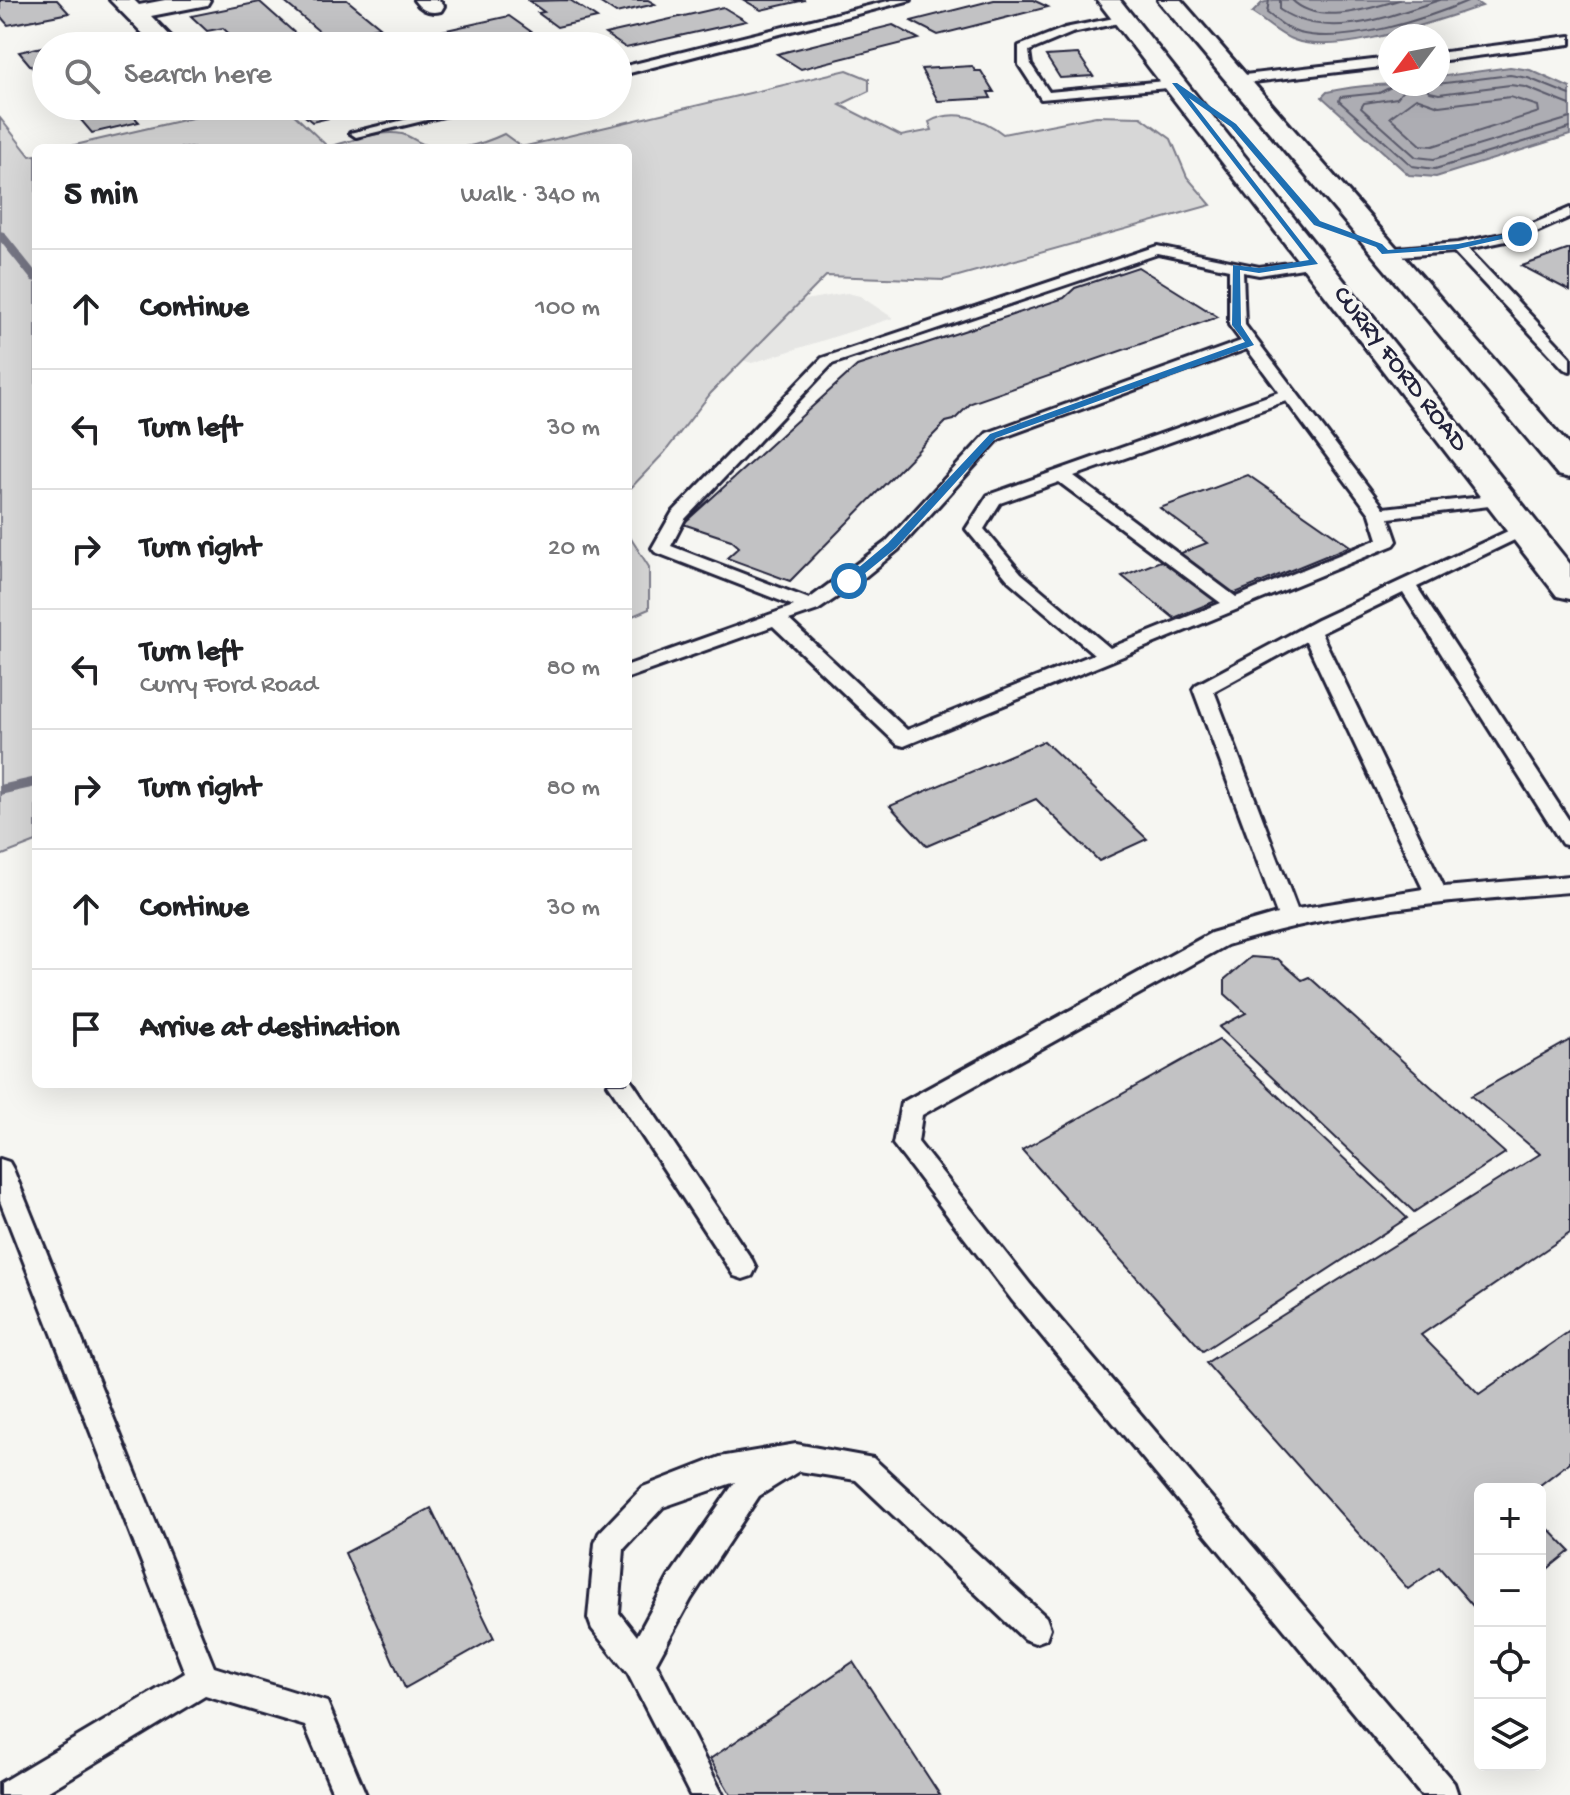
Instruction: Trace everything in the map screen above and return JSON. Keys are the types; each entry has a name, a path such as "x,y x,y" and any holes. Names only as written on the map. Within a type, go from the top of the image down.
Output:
{"main road":[{"path":"128,7 199,0"},
{"path":"1169,0 1570,468"},
{"path":"128,7 154,32"},
{"name":"CURRY FORD ROAD","path":"1116,10 1570,588"},
{"path":"1175,84 1233,125 1322,226 1382,249"},
{"path":"1315,262 1355,272 1381,285 1545,475 1570,492"}],"lane":[{"path":"632,68 905,0"},
{"path":"1116,10 1023,49 1025,65 1045,96 1175,84"},
{"path":"1450,55 1570,40"},
{"path":"1236,80 1378,63"},
{"path":"356,133 415,120"},
{"path":"1382,249 1458,247 1520,234 1570,212"},
{"path":"1458,247 1570,366"},
{"path":"811,606 661,548 678,517 827,361 1157,250 1259,271 1315,262"},
{"path":"776,619 904,739 1388,541 1379,514 1237,325 1236,267"},
{"path":"632,671 811,606 849,581 892,546 993,436 1250,343"},
{"path":"1108,656 1015,577 975,529 994,499 1289,394"},
{"path":"1059,476 1234,604"},
{"path":"1379,514 1500,500"},
{"path":"1289,917 1203,689 1311,631 1523,529"},
{"path":"1406,584 1570,839"},
{"path":"1311,631 1438,897"},
{"path":"1442,1795 1021,1292 905,1144 910,1110 1219,939 1289,917 1336,907 1570,884"},
{"path":"623,1088 743,1268"},
{"path":"0,1169 203,1680"},
{"path":"707,1795 639,1663 603,1618 610,1543 653,1497 720,1471 796,1457 863,1468 1035,1628"},
{"path":"639,1663 680,1588 749,1486 796,1457"},
{"path":"11,1795 203,1680 316,1713 350,1795"}],"shaded area":[{"path":"847,70 869,79 869,91 840,105 901,136 932,130 929,122 958,115 977,119 1003,134 1096,116 1141,117 1171,139 1187,177 1211,205 944,280 826,276 711,393 664,453 632,487 632,144 535,144"},
{"path":"0,118 32,156 32,844 0,856"},
{"path":"183,120 300,120 325,144 79,144"},
{"path":"504,134 518,144 478,144 485,142"},
{"path":"374,135 405,135 423,144 340,144"},
{"path":"847,293 860,296 893,318 752,363 739,359 804,300"},
{"path":"632,540 649,567 649,609 632,616"}],"water":[{"path":"1273,0 1473,0 1482,6 1424,24 1378,24 1378,37 1336,44 1313,44 1288,38 1252,13 1262,3"},
{"path":"1510,67 1530,70 1570,88 1570,135 1436,177 1409,175 1322,97 1327,92 1378,85 1378,96 1450,96 1450,75"}],"building":[{"path":"0,0 57,0 69,13 8,25 0,16"},
{"path":"282,0 347,0 380,27 356,32 320,32"},
{"path":"570,0 597,18 557,27 538,13 544,12 529,1"},
{"path":"596,0 648,0 655,4 616,13"},
{"path":"744,0 805,0 761,10"},
{"path":"994,0 1033,0 1048,7 938,35 911,21"},
{"path":"260,2 294,32 227,32 223,28 207,31 191,16"},
{"path":"723,7 746,21 632,47 632,32 614,32"},
{"path":"509,16 532,32 437,32"},
{"path":"893,25 919,39 801,69 777,54"},
{"path":"32,49 32,67 19,52"},
{"path":"1078,54 1093,76 1060,78 1046,56"},
{"path":"972,66 975,71 981,71 994,92 988,92 991,98 938,101 921,69"},
{"path":"81,120 139,122 92,133"},
{"path":"1570,249 1570,291 1522,266"},
{"path":"1138,267 1218,317 971,403 954,420 946,422 790,581 727,558 739,547 731,540 683,524 857,366 1064,298 1075,288"},
{"path":"1248,475 1350,546 1174,618 1122,576 1207,543 1160,508"},
{"path":"1044,741 1147,839 1099,861 1036,799 927,846 890,806"},
{"path":"1251,957 1278,959 1302,980 1309,977 1505,1153 1414,1212 1219,1027 1246,1013 1225,994 1225,979"},
{"path":"1219,1040 1407,1218 1203,1351 1022,1150"},
{"path":"1570,1040 1570,1233 1421,1335 1479,1394 1570,1331 1570,1462 1543,1483 1474,1483 1474,1607 1439,1567 1408,1589 1206,1363 1540,1154 1471,1096"},
{"path":"431,1508 494,1638 405,1688 345,1553"},
{"path":"1546,1526 1570,1551 1546,1570"},
{"path":"853,1662 940,1795 731,1795 710,1759"}],"waterway":[{"path":"0,234 32,274"},
{"path":"0,790 32,783"}],"route":[{"path":"849,581 892,546 993,436 1250,343 1237,325 1236,267 1259,271 1315,262 1175,84 1233,125 1302,210 1317,223 1379,245 1385,253 1458,247 1520,234"}]}
